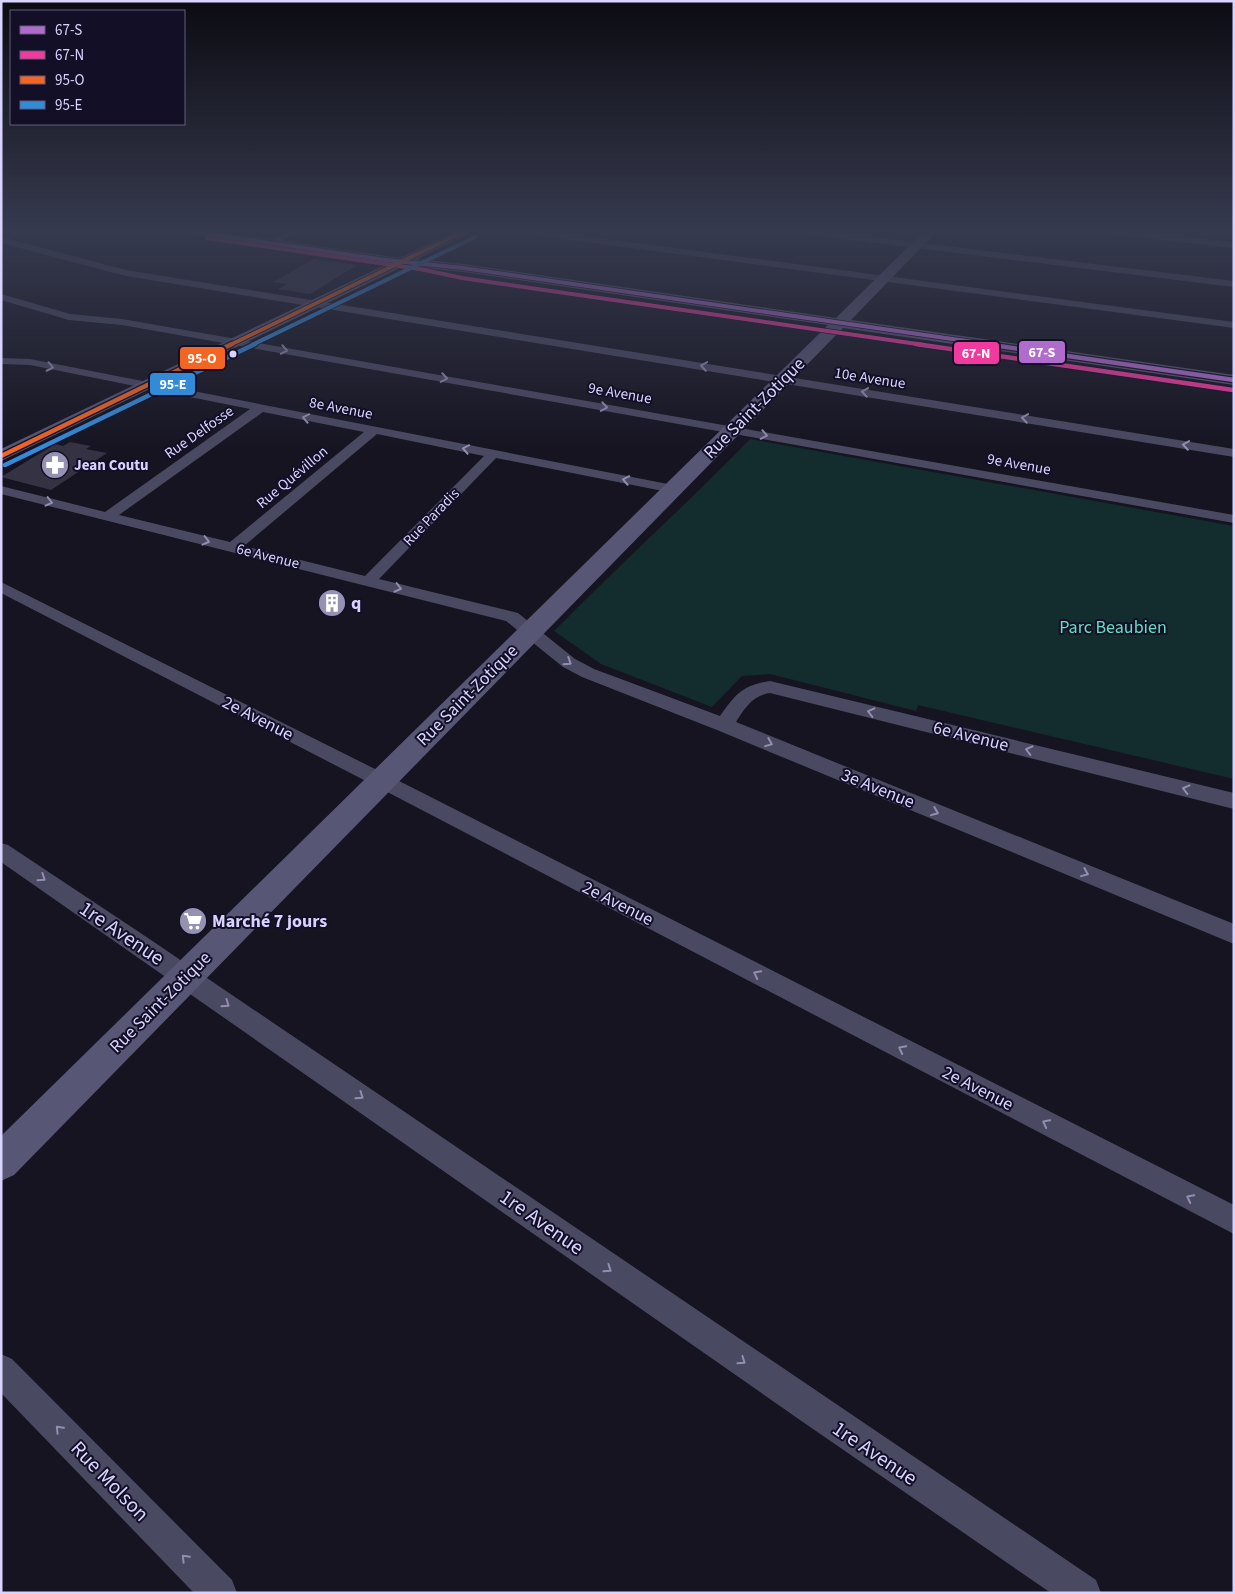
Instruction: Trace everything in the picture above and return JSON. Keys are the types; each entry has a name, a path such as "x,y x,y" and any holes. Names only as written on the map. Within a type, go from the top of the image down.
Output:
{"street":[{"name":"9e Avenue","path":"19,302 69,317 122,322 1234,519"},
{"name":"10e Avenue","path":"305,302 1234,453"},
{"path":"1,456 318,302"},
{"path":"699,302 1234,380"},
{"name":"Rue Saint-Zotique","path":"1,1162 861,302"},
{"path":"1062,302 1234,325"},
{"name":"8e Avenue","path":"1,361 30,362 673,489"},
{"name":"Rue Delfosse","path":"108,517 260,408"},
{"name":"Rue Quévillon","path":"233,547 372,431"},
{"name":"Rue Paradis","path":"369,581 493,454"},
{"name":"6e Avenue","path":"1,490 512,617 531,630"},
{"name":"2e Avenue","path":"1,587 1234,1220"},
{"name":"3e Avenue","path":"531,630 569,663 588,673 724,725 1234,934"},
{"name":"6e Avenue","path":"724,725 748,692 758,687 770,687 1234,801"},
{"name":"1re Avenue","path":"1,851 186,976 878,1456 1083,1593"},
{"name":"Rue Molson","path":"1,1370 219,1593"}],"green space":[{"name":"Parc Beaubien","path":"750,439 1234,526 1234,779 918,705 916,711 770,674 742,676 712,707 601,664 554,631"}],"building":[{"name":"Jean Coutu","path":"70,442 91,446 86,449 107,453 51,490 1,477 55,444 63,446"}],"transit line":[{"name":"95-O","path":"1,456 318,302"},
{"name":"95-E","path":"5,465 340,302"},
{"name":"67-N","path":"630,302 1233,390"},
{"name":"67-S","path":"700,302 1234,380"}],"place":[{"name":"Jean Coutu","path":"55,465"},
{"name":"q","path":"332,603"},
{"name":"Marché 7 jours","path":"193,921"}]}
